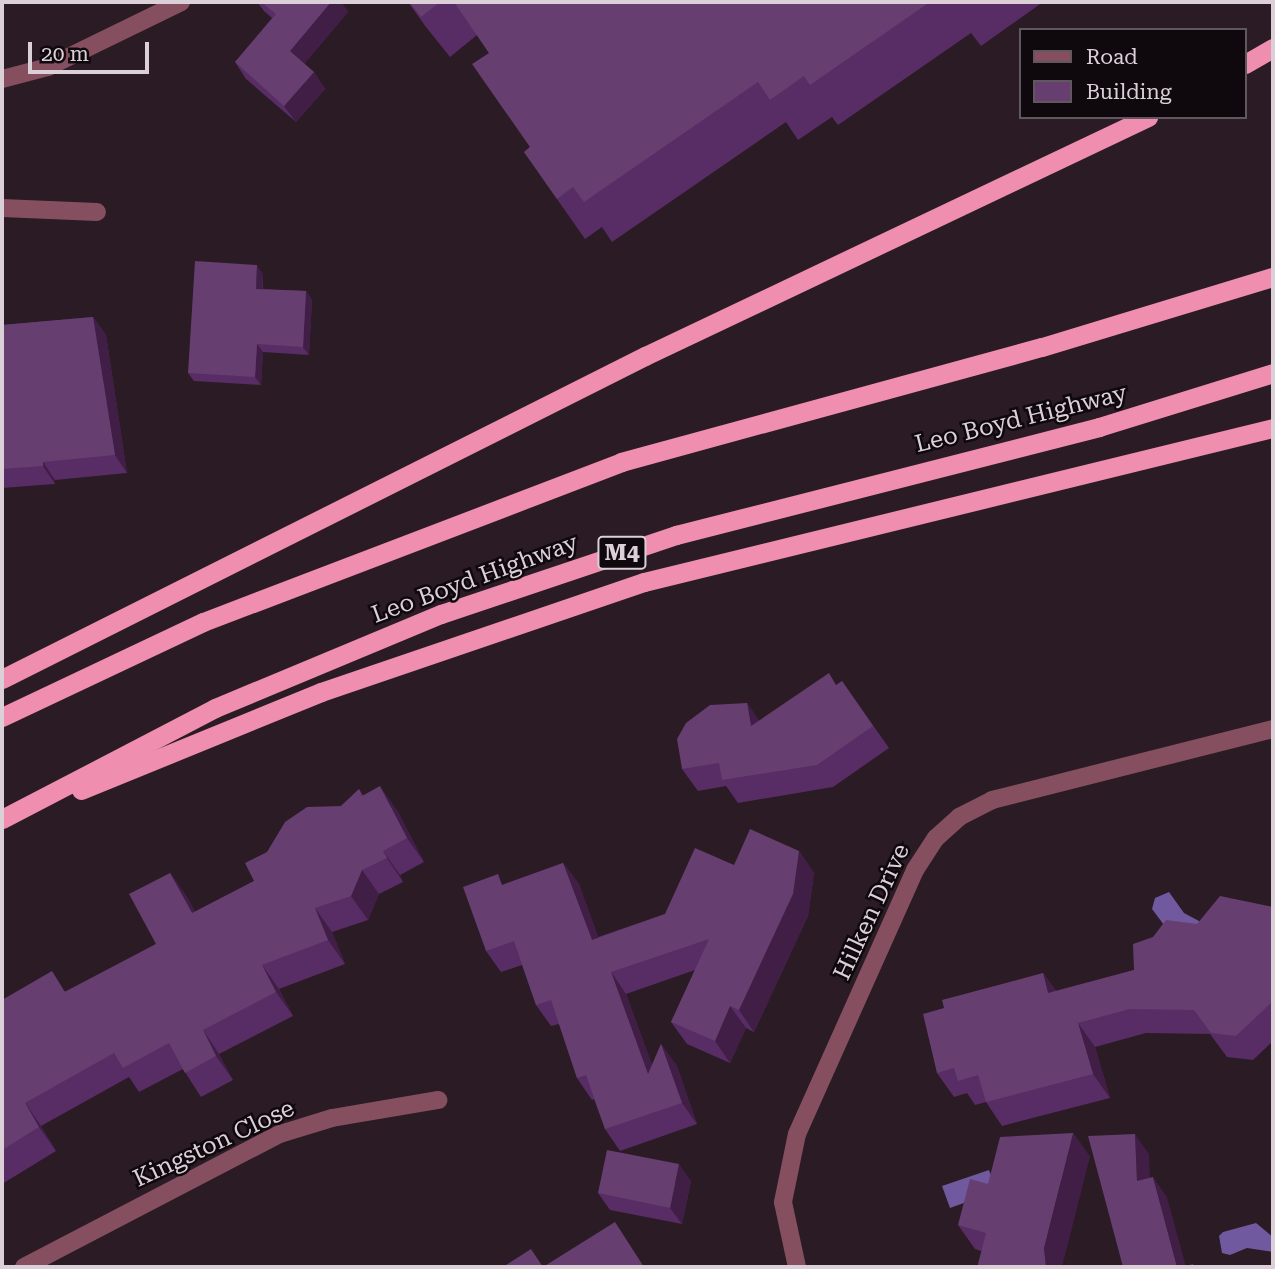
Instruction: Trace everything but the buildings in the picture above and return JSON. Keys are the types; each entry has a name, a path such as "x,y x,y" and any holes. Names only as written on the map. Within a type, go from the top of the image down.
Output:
{"highway":[{"path":"1247,63 1273,48"},
{"path":"2,678 645,356 1143,119"},
{"path":"2,718 203,622 621,462 1042,348 1273,277"},
{"name":"Leo Boyd Highway","path":"2,821 215,708 441,614 676,535 1099,427 1273,373"},
{"path":"2,821 321,692 644,582 1273,428"}],"street":[{"path":"2,79 48,67 181,2"},
{"path":"2,208 97,212"},
{"name":"Hilken Drive","path":"797,1267 783,1202 797,1135 915,870 936,838 959,817 992,800 1273,729"},
{"name":"Kingston Close","path":"24,1267 280,1134 332,1118 438,1100"}],"shaded area":[{"path":"1169,892 1184,913 1199,921 1204,934 1173,937 1152,909 1155,898"},
{"path":"989,1170 997,1191 950,1208 942,1186"},
{"path":"1256,1223 1273,1237 1273,1252 1247,1248 1230,1255 1222,1253 1219,1236 1223,1232"}]}
